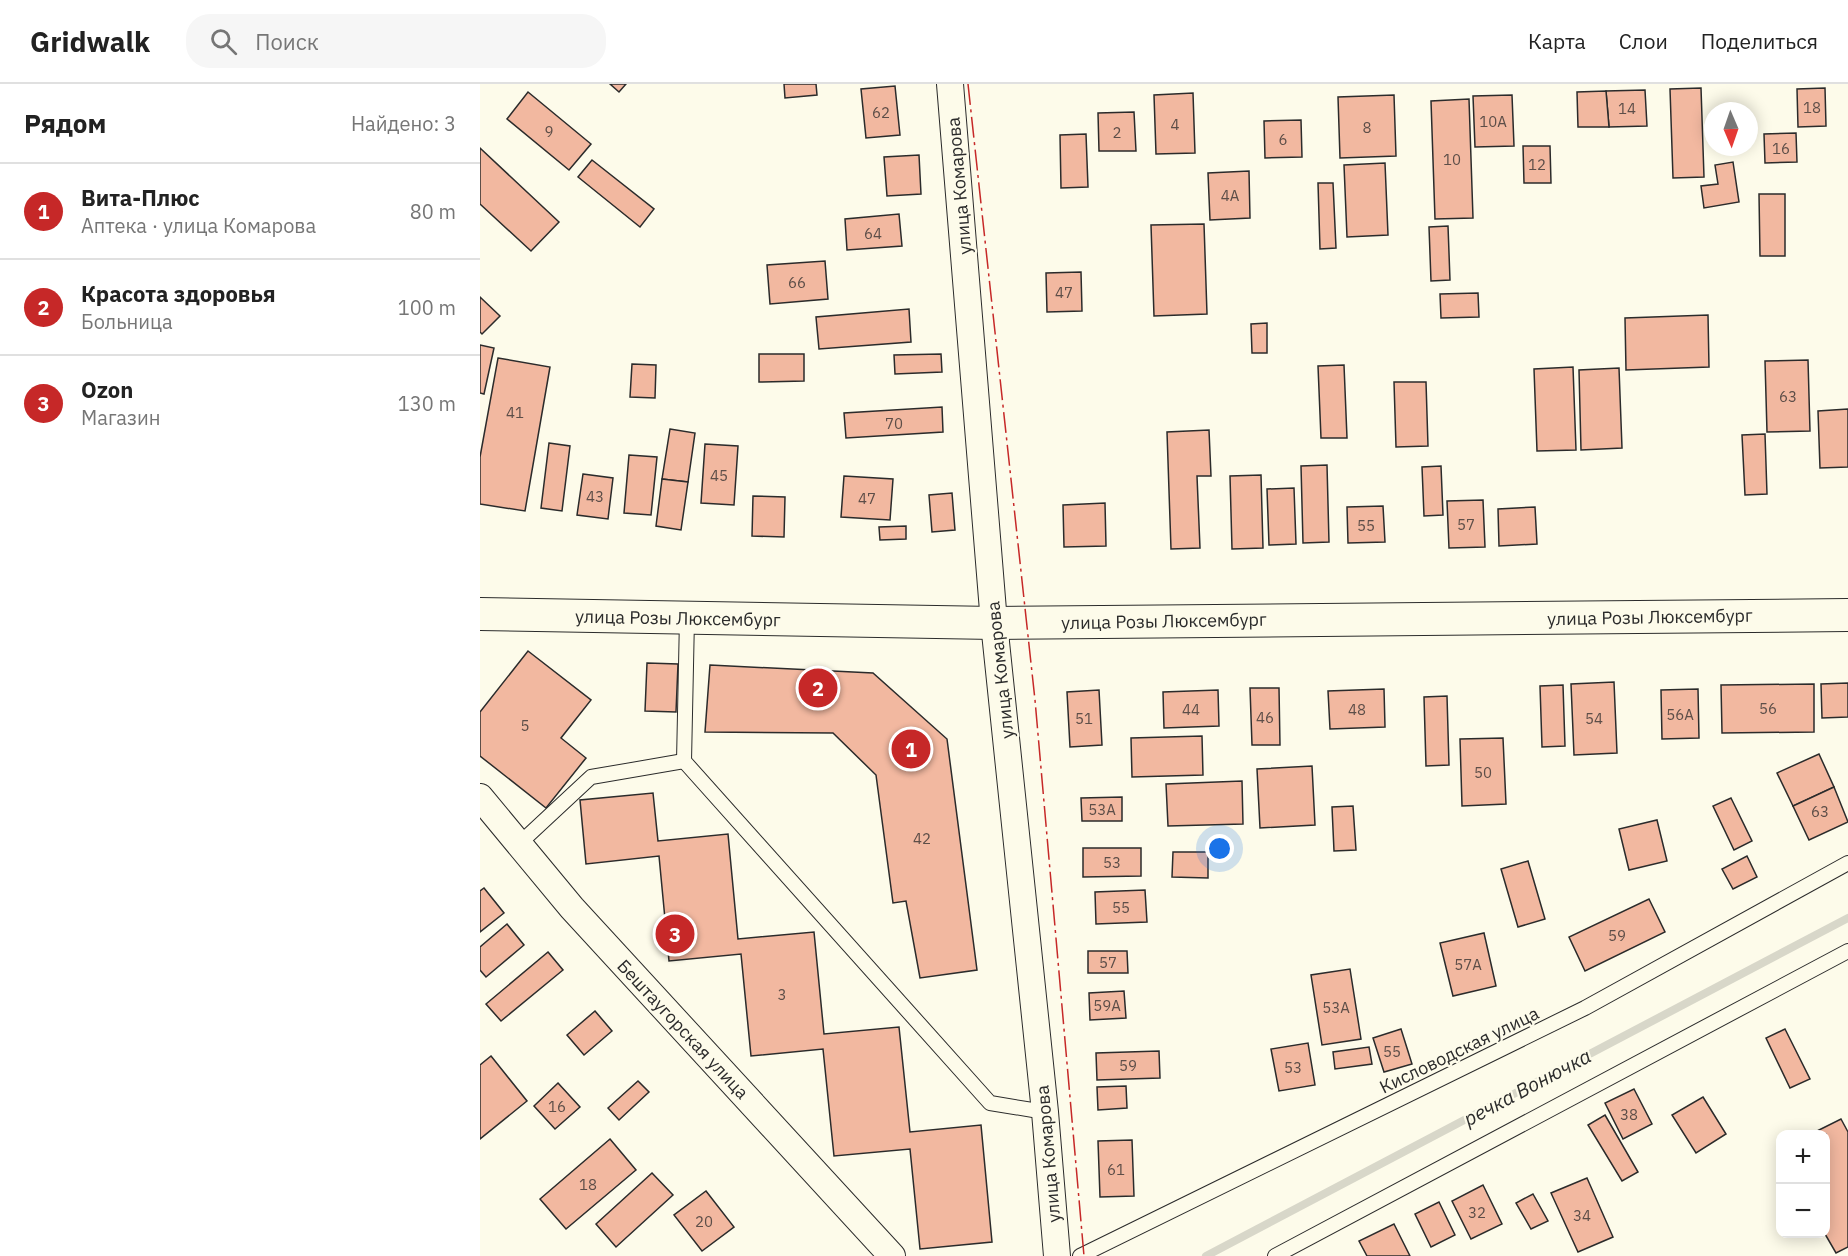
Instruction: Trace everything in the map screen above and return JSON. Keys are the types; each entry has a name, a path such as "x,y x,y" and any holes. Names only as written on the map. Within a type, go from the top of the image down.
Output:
{"street":[{"name":"улица Комарова","path":"950,84 994,623 1045,1112 1057,1256"},
{"name":"улица Розы Люксембург","path":"480,614 994,623 1848,615"},
{"name":"Бештаугорская улица","path":"480,797 572,908 892,1256"}],"lane":[{"path":"687,618 684,761 990,1102 1045,1112"},
{"path":"519,844 591,777 684,761"},
{"name":"Кисловодская улица","path":"1080,1256 1585,1008 1848,862"},
{"path":"1275,1256 1848,951"}],"building":[{"path":"610,84 626,84 619,92"},
{"path":"784,84 816,84 817,95 785,98"},
{"path":"895,86 900,135 866,138 861,89"},
{"path":"1701,88 1704,177 1673,178 1670,89"},
{"path":"1825,88 1826,126 1798,127 1797,89"},
{"path":"1645,90 1647,126 1609,127 1606,91"},
{"path":"1606,91 1609,127 1578,127 1577,92"},
{"path":"528,92 591,144 569,170 507,119"},
{"path":"1193,93 1195,153 1156,154 1154,95"},
{"path":"1394,95 1396,156 1340,158 1338,97"},
{"path":"1512,95 1514,146 1475,147 1473,96"},
{"path":"1469,99 1473,218 1435,219 1431,101"},
{"path":"1134,112 1136,151 1099,151 1098,113"},
{"path":"1301,120 1302,157 1265,158 1264,121"},
{"path":"1796,133 1797,162 1765,163 1764,134"},
{"path":"1086,134 1088,187 1061,188 1060,135"},
{"path":"1523,146 1550,146 1551,183 1524,183"},
{"path":"480,148 559,222 531,251 480,204"},
{"path":"919,155 921,194 887,196 884,157"},
{"path":"592,160 654,209 640,227 578,177"},
{"path":"1733,162 1739,202 1704,208 1701,186 1718,184 1715,165"},
{"path":"1385,163 1388,235 1347,237 1344,165"},
{"path":"1249,171 1250,218 1210,220 1208,173"},
{"path":"1318,183 1333,183 1336,248 1320,249"},
{"path":"1759,194 1785,194 1785,256 1760,256"},
{"path":"899,214 902,246 847,250 845,219"},
{"path":"1204,224 1207,314 1154,316 1151,225"},
{"path":"1448,226 1450,280 1431,281 1429,227"},
{"path":"825,261 828,299 770,304 767,265"},
{"path":"1081,272 1082,311 1047,312 1046,273"},
{"path":"1478,293 1479,317 1441,318 1440,294"},
{"path":"480,297 500,316 482,334 480,332"},
{"path":"909,309 911,342 819,349 816,317"},
{"path":"1708,315 1709,367 1626,370 1625,318"},
{"path":"1267,323 1267,353 1252,353 1251,324"},
{"path":"480,345 494,348 484,394 480,393"},
{"path":"759,354 804,354 804,381 759,382"},
{"path":"941,354 942,372 895,374 894,355"},
{"path":"498,358 550,367 525,511 480,504 480,457"},
{"path":"1808,360 1810,431 1767,432 1765,361"},
{"path":"632,364 656,365 655,398 630,397"},
{"path":"1344,365 1347,438 1321,438 1318,366"},
{"path":"1573,367 1576,450 1537,451 1534,369"},
{"path":"1619,368 1622,448 1581,450 1579,370"},
{"path":"1394,382 1426,382 1428,446 1396,447"},
{"path":"942,407 943,432 846,438 844,413"},
{"path":"1848,409 1848,467 1820,468 1818,411"},
{"path":"670,429 695,433 688,482 662,479"},
{"path":"1209,430 1211,476 1197,476 1200,548 1171,549 1167,432"},
{"path":"1765,434 1767,494 1745,495 1742,435"},
{"path":"549,443 570,446 562,511 541,508"},
{"path":"705,444 738,446 734,505 701,503"},
{"path":"629,455 657,457 651,515 624,513"},
{"path":"1327,465 1329,542 1303,543 1301,466"},
{"path":"1441,466 1443,515 1424,516 1422,467"},
{"path":"583,474 613,478 608,519 577,515"},
{"path":"1261,475 1263,548 1232,549 1230,476"},
{"path":"844,476 893,479 890,520 841,517"},
{"path":"662,479 688,482 681,530 656,526"},
{"path":"1294,488 1296,544 1269,545 1267,489"},
{"path":"952,493 955,530 932,532 929,495"},
{"path":"753,496 785,497 784,537 752,536"},
{"path":"1483,500 1485,547 1449,548 1447,501"},
{"path":"1105,503 1106,546 1064,547 1063,505"},
{"path":"1383,506 1385,542 1348,543 1347,507"},
{"path":"1535,507 1537,544 1499,546 1498,509"},
{"path":"906,526 906,539 880,540 879,527"},
{"path":"528,651 591,700 561,738 586,758 546,808 480,756 480,712"},
{"path":"647,663 678,664 676,712 645,711"},
{"path":"710,665 873,673 947,739 977,970 920,978 906,901 893,903 876,775 833,733 705,732"},
{"path":"1614,682 1617,753 1574,755 1571,684"},
{"path":"1848,683 1848,717 1822,718 1821,684"},
{"path":"1814,684 1814,732 1722,733 1721,685"},
{"path":"1563,685 1565,746 1542,747 1540,686"},
{"path":"1250,688 1279,688 1280,745 1252,745"},
{"path":"1384,689 1385,727 1330,729 1328,691"},
{"path":"1698,689 1699,738 1662,739 1661,690"},
{"path":"1099,690 1102,745 1070,747 1067,692"},
{"path":"1218,690 1219,726 1164,728 1163,692"},
{"path":"1447,696 1449,765 1426,766 1424,697"},
{"path":"1202,736 1203,775 1132,777 1131,738"},
{"path":"1503,738 1506,804 1462,806 1460,739"},
{"path":"1819,754 1834,787 1793,806 1777,773"},
{"path":"1312,766 1315,825 1260,828 1257,769"},
{"path":"1242,781 1243,824 1168,826 1166,784"},
{"path":"1834,787 1848,822 1809,840 1793,806"},
{"path":"653,793 658,841 728,834 738,939 814,932 824,1034 899,1027 910,1132 981,1125 992,1242 920,1249 910,1149 834,1156 823,1049 751,1056 741,954 669,961 659,856 586,864 580,800"},
{"path":"1122,797 1122,821 1082,821 1081,798"},
{"path":"1731,798 1752,841 1734,850 1713,806"},
{"path":"1353,806 1356,850 1334,851 1332,807"},
{"path":"1657,820 1667,861 1629,870 1619,829"},
{"path":"1083,848 1141,848 1141,876 1083,877"},
{"path":"1173,852 1208,852 1208,878 1172,877"},
{"path":"1747,856 1757,877 1733,889 1722,869"},
{"path":"1528,861 1545,919 1518,927 1501,869"},
{"path":"484,888 504,913 480,932 480,891"},
{"path":"1145,890 1147,922 1096,924 1095,892"},
{"path":"1649,899 1665,932 1585,971 1569,937"},
{"path":"507,924 524,945 486,977 480,970 480,947"},
{"path":"1484,933 1496,986 1453,996 1440,943"},
{"path":"1088,951 1127,951 1128,973 1088,973"},
{"path":"548,952 563,970 501,1021 486,1004"},
{"path":"1350,969 1361,1039 1322,1045 1311,975"},
{"path":"1124,991 1126,1018 1090,1020 1089,993"},
{"path":"595,1011 612,1031 584,1055 567,1035"},
{"path":"1401,1029 1412,1064 1384,1072 1373,1038"},
{"path":"1785,1029 1810,1079 1790,1088 1766,1038"},
{"path":"1308,1043 1315,1085 1279,1091 1271,1049"},
{"path":"1369,1047 1372,1064 1335,1069 1333,1052"},
{"path":"1159,1051 1160,1078 1097,1080 1096,1053"},
{"path":"491,1056 527,1101 480,1139 480,1065"},
{"path":"638,1081 649,1092 619,1120 608,1108"},
{"path":"558,1083 580,1107 555,1129 534,1106"},
{"path":"1126,1086 1127,1108 1098,1110 1097,1087"},
{"path":"1634,1089 1652,1124 1623,1139 1605,1103"},
{"path":"1703,1097 1726,1134 1696,1153 1672,1115"},
{"path":"1605,1115 1638,1172 1622,1181 1588,1125"},
{"path":"1841,1119 1848,1132 1848,1247 1836,1253 1827,1238 1830,1238 1830,1130 1819,1130"},
{"path":"610,1139 636,1170 566,1229 540,1199"},
{"path":"1132,1140 1134,1196 1100,1197 1098,1141"},
{"path":"652,1173 673,1195 616,1247 596,1224"},
{"path":"1587,1178 1613,1237 1578,1252 1551,1193"},
{"path":"1483,1185 1502,1224 1471,1239 1452,1201"},
{"path":"706,1191 734,1227 702,1251 674,1215"},
{"path":"1533,1194 1548,1221 1531,1229 1516,1203"},
{"path":"1439,1202 1455,1235 1431,1247 1415,1214"},
{"path":"1394,1224 1410,1256 1367,1256 1359,1241"}],"waterway":[{"name":"речка Вонючка","path":"1206,1256 1848,918"}],"power":[{"path":"968,84 1035,700 1084,1256"}],"place":[{"name":"Красота здоровья","path":"818,688"},
{"name":"Вита-Плюс","path":"911,749"},
{"name":"Ozon","path":"675,934"}]}
